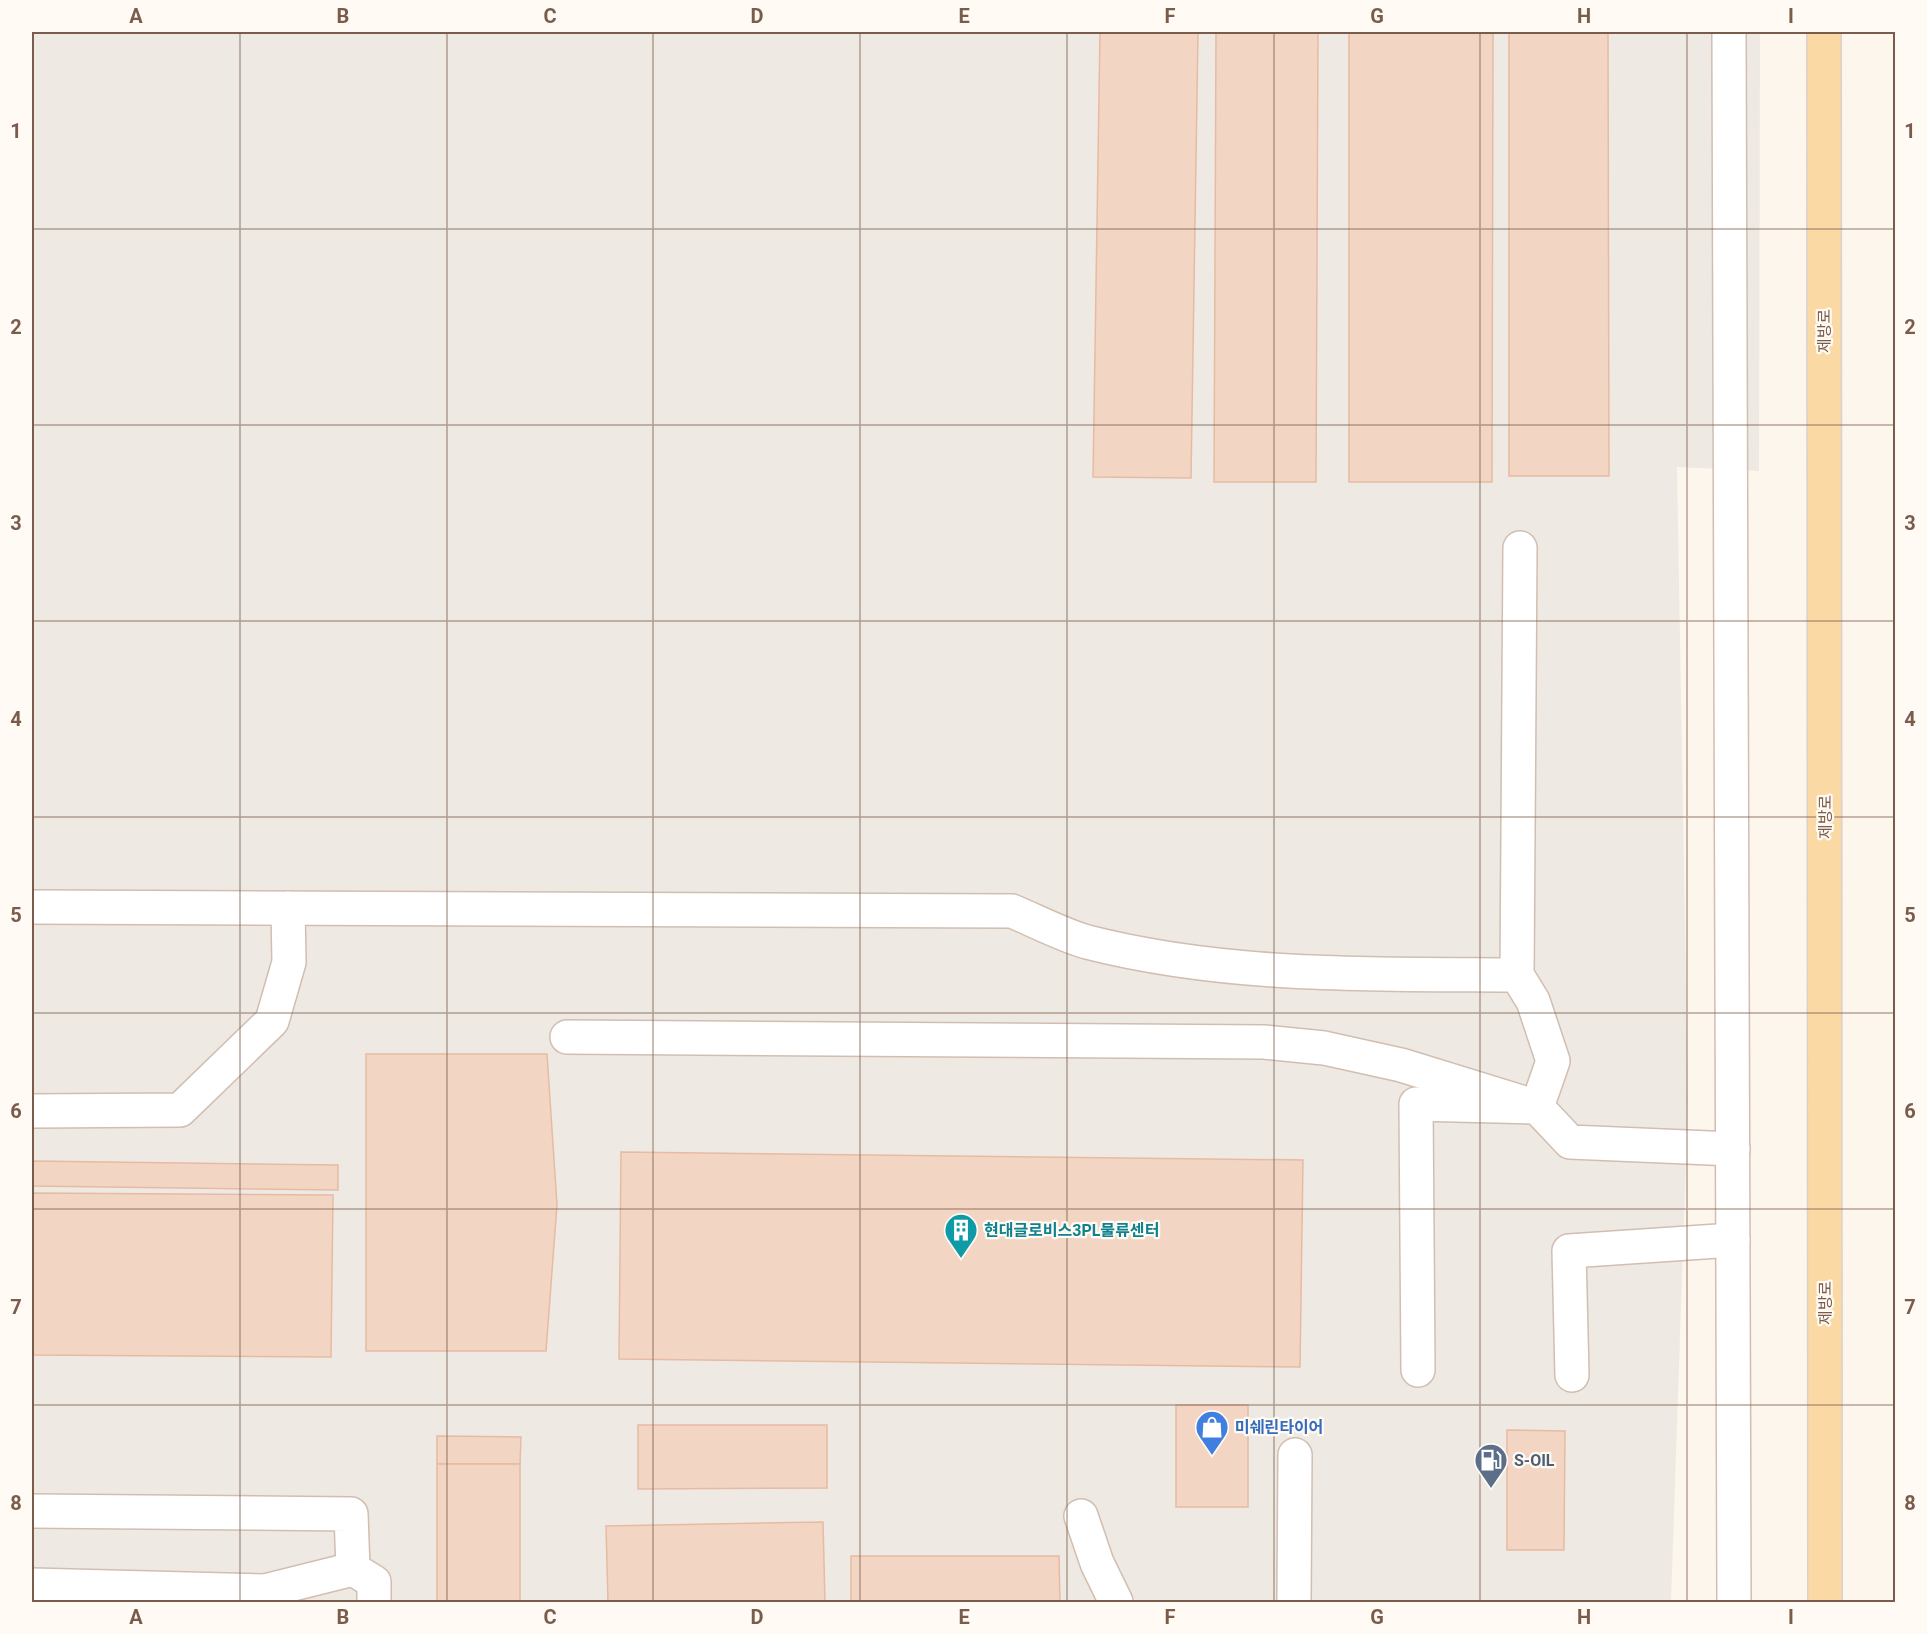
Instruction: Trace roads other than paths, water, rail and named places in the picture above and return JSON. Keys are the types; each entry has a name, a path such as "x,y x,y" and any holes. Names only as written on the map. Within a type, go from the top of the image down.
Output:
{"main road":[{"name":"제방로","path":"1824,32 1825,1602"}],"street":[{"path":"1729,32 1734,1602"},
{"path":"1520,548 1517,975 1533,1001 1553,1061 1537,1107"},
{"path":"32,907 1012,910 1085,941 1236,968 1336,974 1517,975"},
{"path":"32,1111 180,1110 272,1021 289,962 288,908"},
{"path":"567,1037 1264,1042 1324,1048 1401,1065 1537,1107 1570,1142 1732,1149"},
{"path":"1324,1048 1382,1078 1416,1104 1537,1107"},
{"path":"1401,1065 1416,1104 1418,1370"},
{"path":"1572,1375 1569,1251 1733,1240"},
{"path":"1294,1602 1295,1455"},
{"path":"32,1511 351,1514 366,1589"},
{"path":"1081,1516 1097,1563 1116,1602"},
{"path":"32,1585 270,1597 366,1589"},
{"path":"324,1602 366,1589"}],"place":[{"name":"현대글로비스3PL물류센터","path":"961,1259"},
{"name":"미쉐린타이어","path":"1212,1456"},
{"name":"S-OIL","path":"1491,1489"}]}
